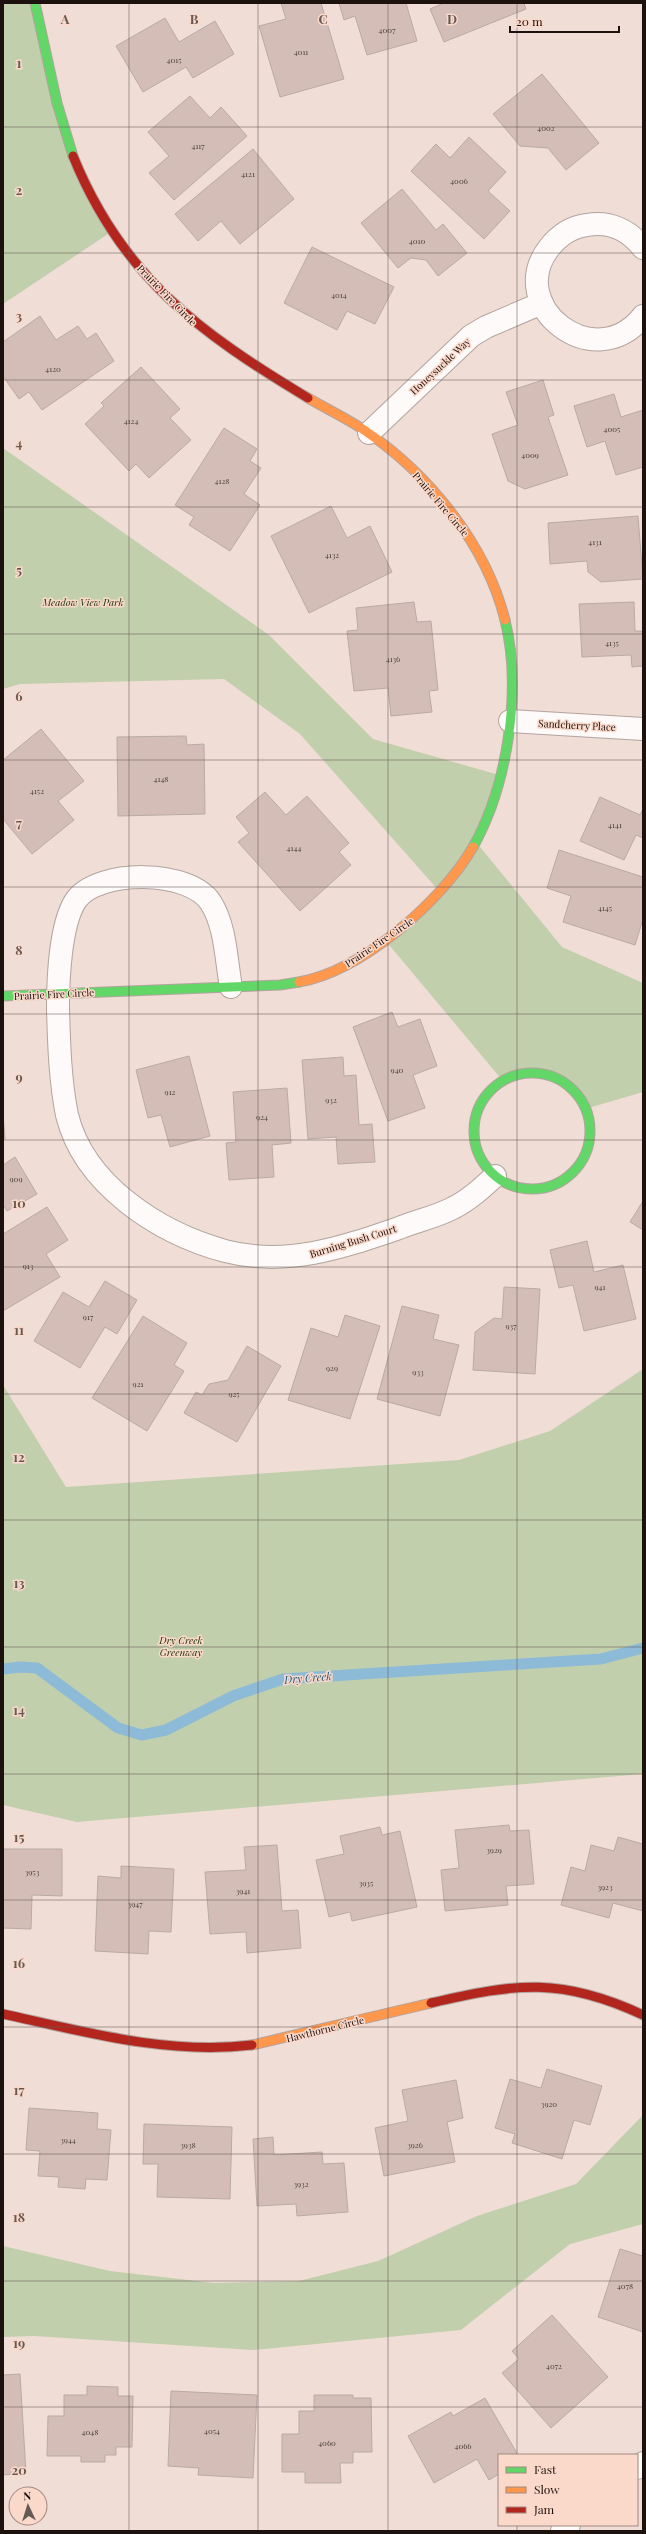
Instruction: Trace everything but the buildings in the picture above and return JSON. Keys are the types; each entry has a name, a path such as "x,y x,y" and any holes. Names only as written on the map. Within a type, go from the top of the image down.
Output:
{"street":[{"name":"Prairie Fire Circle","path":"3,996 287,984 324,976 357,958 414,919 454,877 483,827 494,797 510,721 514,676 509,638 494,588 480,556 472,540 416,472 369,434 228,350 186,317 146,276 111,232 73,157 64,132 35,3"},
{"path":"643,248 629,233 612,226 594,224 567,231 547,250 540,267 538,285 542,303 547,312 560,327 587,339 606,339 626,332 643,316"},
{"name":"Honeysuckle Way","path":"369,434 471,336 486,327 542,303"},
{"name":"Sandcherry Place","path":"510,721 643,729"},
{"name":"Burning Bush Court","path":"231,987 220,925 206,897 195,888 177,881 130,878 97,884 86,890 77,898 70,912 65,931 58,993 60,1063 67,1114 80,1147 100,1176 125,1200 156,1221 195,1241 227,1251 261,1256 295,1257 316,1254 452,1209 495,1176"},
{"path":"529,1073 556,1078 572,1089 583,1104 589,1122 589,1142 576,1169 569,1176 552,1186 532,1189 513,1186 495,1176 488,1169 478,1153 474,1135 477,1112 489,1092 511,1076 529,1073"},
{"name":"Hawthorne Circle","path":"3,2014 158,2046 196,2049 267,2043 505,1987 553,1986 574,1989 620,2004 643,2015"}],"green space":[{"path":"3,3 35,3 64,132 111,232 3,304"},
{"name":"Meadow View Park","path":"3,448 269,635 373,739 499,775 476,842 562,947 643,983 643,1092 585,1109 571,1088 561,1081 550,1077 539,1074 527,1074 515,1076 503,1081 385,940 440,892 300,734 224,679 20,684 3,689"},
{"name":"Dry Creek Greenway","path":"643,1369 643,1774 77,1822 3,1805 3,1385 66,1487 459,1460 550,1431"},
{"path":"643,2115 643,2224 570,2244 461,2330 253,2350 34,2336 3,2337 3,2246 110,2271 214,2283 299,2281 378,2261 477,2216 576,2184"}],"waterway":[{"name":"Dry Creek","path":"3,1669 20,1667 37,1668 118,1728 142,1735 166,1730 233,1696 283,1679 601,1659 643,1648"}],"traffic: fast":[{"path":"35,3 57,103 73,156"},
{"path":"473,847 485,822 495,795 503,766 508,736 512,706 512,676 510,647 505,620"},
{"path":"3,996 280,985 299,982"},
{"path":"532,1073 554,1077 573,1090 586,1109 590,1131 586,1153 573,1172 554,1185 532,1189 510,1185 491,1172 478,1153 474,1131 478,1109 491,1090 510,1077 532,1073"}],"traffic: slow":[{"path":"308,398 364,430 388,448 432,489 452,513 484,564 496,592 505,620"},
{"path":"299,982 323,975 348,964 374,949 398,931 421,911 442,889 459,868 473,847"},
{"path":"252,2045 431,2003"}],"traffic: jam":[{"path":"73,156 93,198 115,236 140,269 168,298 199,325 233,350 308,398"},
{"path":"431,2003 489,1991 538,1987 563,1989 588,1994 643,2015"},
{"path":"3,2014 96,2034 158,2044 189,2047 252,2045"}]}
